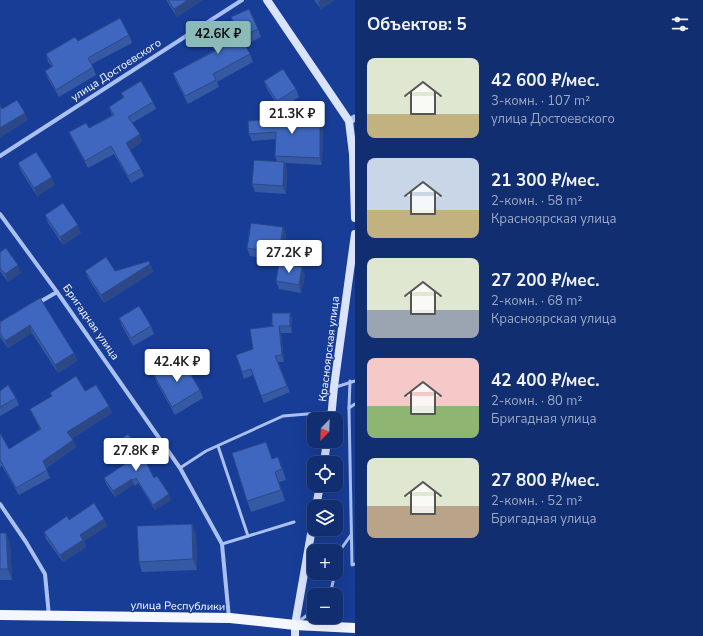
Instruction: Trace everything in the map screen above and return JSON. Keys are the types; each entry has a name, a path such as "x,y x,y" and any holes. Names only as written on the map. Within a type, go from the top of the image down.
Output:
{"main road":[{"path":"267,0 352,120 355,218"},
{"name":"Красноярская улица","path":"332,412 334,387 355,234"},
{"path":"295,636 295,625 311,536"},
{"name":"улица Республики","path":"0,615 230,618 295,625 355,628"}],"street":[{"name":"улица Достоевского","path":"0,156 242,0"},
{"name":"Бригадная улица","path":"0,214 57,292 180,468 222,544 230,618"},
{"path":"31,308 57,292"},
{"path":"0,504 26,542 45,574 50,616"}],"lane":[{"path":"350,381 351,535 352,564 355,564"},
{"path":"334,387 350,381 355,381"},
{"path":"349,408 355,404"},
{"path":"180,468 206,452 283,416 307,416"},
{"path":"218,446 248,536"},
{"path":"222,544 294,522"},
{"path":"343,546 351,535"},
{"path":"295,625 307,616"}],"building":[{"path":"168,0 188,0 174,9"},
{"path":"249,9 258,29 241,37 250,54 213,74 216,80 185,96 173,73 217,50 211,40 235,27 239,34 231,17"},
{"path":"120,18 129,35 88,58 93,67 56,90 45,71 53,66 46,54 75,37 78,41"},
{"path":"283,69 296,89 277,101 264,81"},
{"path":"141,81 153,102 128,117 140,134 126,143 141,169 128,176 111,146 85,161 69,132 86,123 89,128 114,115 109,107 124,97 121,93"},
{"path":"17,100 25,113 0,128 0,105 2,109"},
{"path":"320,116 320,158 275,156 276,132 249,134 248,121"},
{"path":"36,152 52,177 34,188 18,163"},
{"path":"254,160 284,162 283,186 252,184"},
{"path":"63,203 78,225 60,237 45,215"},
{"path":"251,223 283,227 279,253 247,248"},
{"path":"6,248 18,265 5,274 0,268 0,252"},
{"path":"106,257 115,271 149,261 150,264 101,295 85,271"},
{"path":"279,263 302,267 299,285 276,281"},
{"path":"40,298 74,353 55,365 30,325 5,341 0,333 0,322"},
{"path":"139,306 151,326 131,338 119,318"},
{"path":"272,313 290,313 290,326 279,326 282,355 275,356 287,386 261,396 251,369 242,372 236,355 253,349 250,329 274,326 272,326"},
{"path":"182,360 200,390 172,407 154,375"},
{"path":"76,376 85,391 96,385 109,406 67,432 73,440 43,461 47,470 16,488 0,460 0,433 9,449 41,429 30,409 52,396 50,393"},
{"path":"8,385 16,398 0,407 0,391"},
{"path":"128,434 141,452 154,478 157,476 169,494 153,505 136,478 113,491 104,478 128,462 115,444"},
{"path":"266,442 272,459 278,457 282,469 275,472 281,490 247,501 232,453"},
{"path":"94,503 104,519 80,535 83,540 60,555 44,532 67,516 69,520"},
{"path":"192,524 193,559 139,562 137,526"},
{"path":"0,533 6,533 8,569 0,569"}]}
